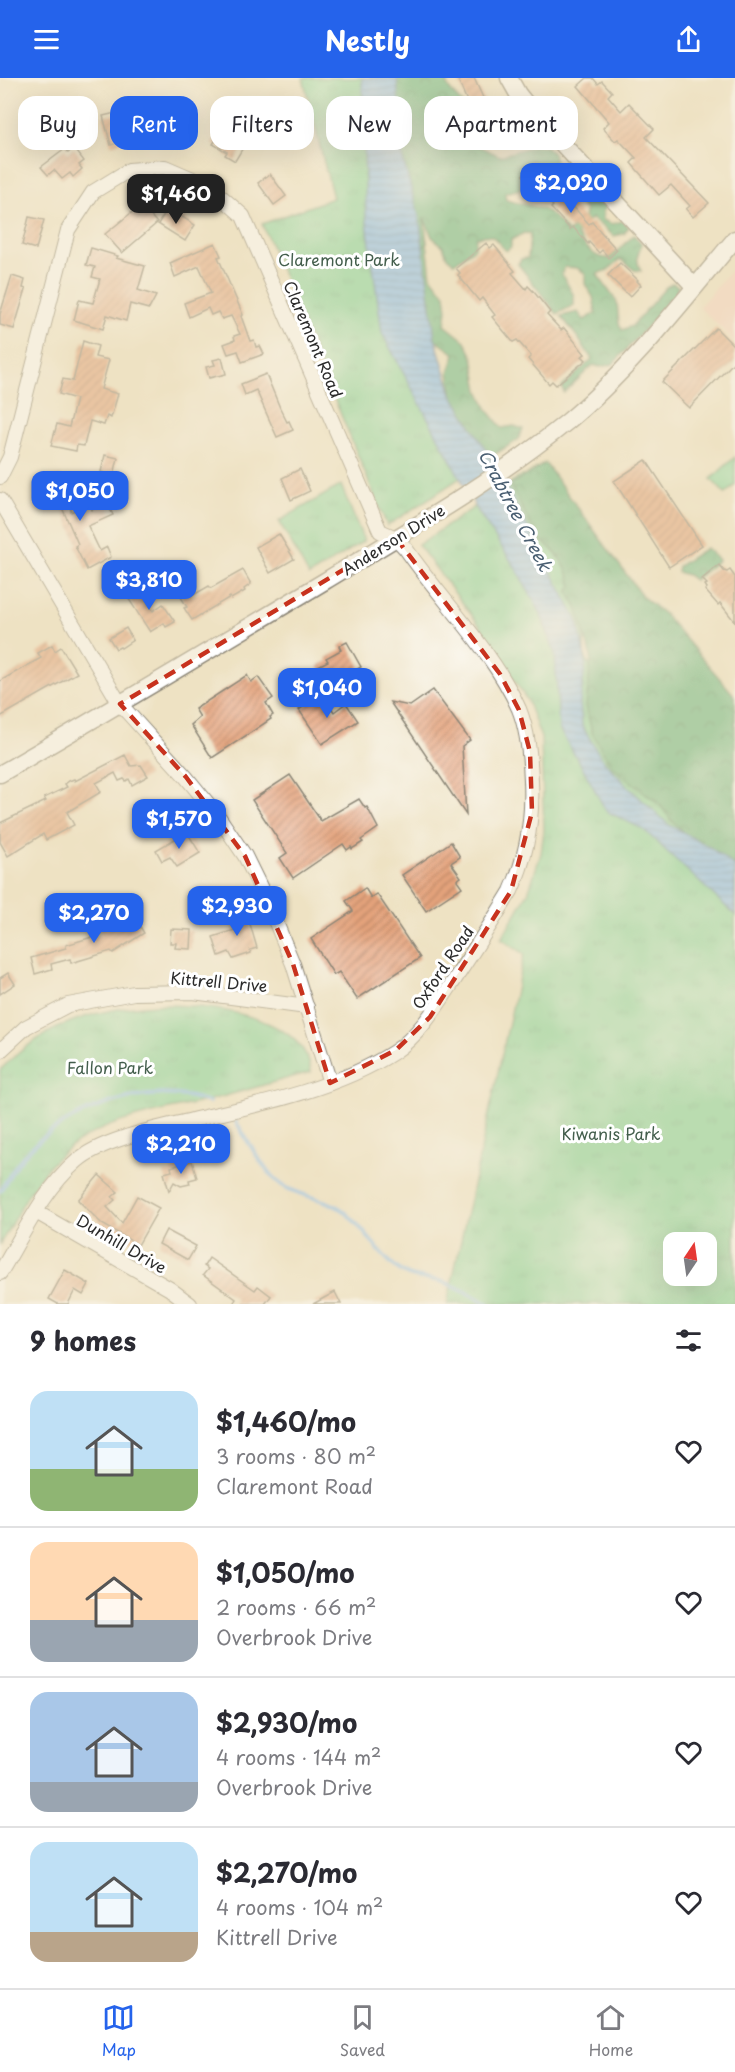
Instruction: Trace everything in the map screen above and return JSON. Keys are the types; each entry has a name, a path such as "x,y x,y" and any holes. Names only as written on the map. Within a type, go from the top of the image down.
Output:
{"street":[{"path":"509,78 518,94 536,115 694,286"},
{"name":"Claremont Road","path":"0,477 10,457 68,230 93,192 129,170 165,167 209,186 243,216 380,531 396,538"},
{"name":"Anderson Drive","path":"0,774 396,538 518,458 567,421 638,353 735,239"},
{"path":"0,500 120,704 186,777 218,816 245,856 268,903 293,964 330,1083"},
{"name":"Oxford Road","path":"0,1273 58,1180 79,1159 103,1146 148,1131 246,1108 330,1083 367,1067 396,1050 430,1017 512,891 527,846 532,812 530,752 519,710 500,674 396,538"},
{"name":"Kittrell Drive","path":"0,1051 26,1027 68,1005 134,993 193,992 306,1007"},
{"name":"Dunhill Drive","path":"36,1212 170,1289 190,1304"}],"highlighted area":[{"path":"396,538 500,674 519,710 530,752 532,812 511,891 430,1017 396,1050 330,1083 293,964 245,856 186,777 120,704"}],"shaded area":[{"path":"735,266 735,342 699,307"}],"green space":[{"name":"Claremont Park","path":"303,78 384,78 385,96 326,96 326,150 388,150 392,233 474,469 387,526 262,224 333,198 314,122 314,96 308,96"},
{"path":"387,78 455,78 447,84 456,96 424,96 424,150 487,150 500,156 520,150 550,150 556,165 549,171 531,160 520,173 521,189 505,193 506,200 547,211 568,232 584,221 585,210 578,200 584,192 602,192 608,205 603,211 603,220 612,224 622,221 629,227 624,234 614,236 591,218 577,235 591,251 604,258 610,258 634,235 642,244 638,258 641,271 634,270 621,259 608,270 597,274 617,302 622,330 632,326 666,287 673,283 678,286 676,295 613,364 600,367 593,365 564,393 562,387 592,359 561,316 578,312 584,320 596,313 593,297 585,284 585,273 577,268 565,267 562,274 574,296 574,305 557,314 518,264 521,259 528,258 530,234 524,233 511,240 511,247 506,251 491,236 476,237 475,248 454,263 447,257 443,246 432,237 424,217 431,276 445,294 447,310 445,325 465,341 473,357 479,390 488,410 502,428 514,426 523,429 518,440 486,460 454,404 449,372 455,354 433,338 400,150 412,150 412,96 390,96"},
{"path":"735,457 735,485 725,494 711,479"},
{"path":"545,463 643,597 664,614 735,696 735,865 724,862 690,840 660,805 611,766 592,733 586,706 591,657 577,608 568,592 572,586 570,579 555,553 538,539 510,485"},
{"name":"Kiwanis Park","path":"522,475 559,521 584,625 584,653 595,677 735,848 735,1304 447,1304 524,954 501,939 528,893 541,853 544,830 541,738 527,700 480,626 418,545"},
{"path":"341,485 364,541 309,576 279,521"},
{"path":"706,548 719,560 694,580 677,572 678,566"},
{"name":"Fallon Park","path":"155,1005 223,1010 271,1025 290,1036 304,1052 311,1072 130,1119 91,1134 58,1157 40,1176 0,1244 0,1070 34,1041 71,1022 111,1010"}],"water":[{"path":"362,78 397,78 398,96 363,96"},
{"name":"Crabtree Creek","path":"364,150 402,150 419,216 435,338 452,394 494,463 578,622 586,663 580,702 582,726 602,759 669,825 711,848 735,867 735,915 643,829 606,811 559,729 555,653 540,612 515,567 479,513 382,333 366,215"}],"building":[{"path":"474,78 482,96 465,96 458,80"},
{"path":"587,78 593,78 598,84 602,81 612,92 608,96 621,111 629,103 654,129 646,137 709,203 693,217 686,209 690,206 671,185 659,195 631,163 636,158 618,139 615,141 603,128 609,122 578,86"},
{"path":"110,114 110,141 103,116"},
{"path":"64,150 68,153 76,150 84,161 79,165 82,169 73,177 70,173 62,179 54,170 48,175 41,167"},
{"path":"224,150 242,150 235,161 225,155 227,152"},
{"path":"534,165 540,172 538,174 556,193 559,191 589,224 592,222 617,250 609,258 602,250 599,253 589,242 588,244 573,227 570,229 551,208 553,206 523,175"},
{"path":"270,174 286,196 274,205 258,183"},
{"path":"141,205 157,223 122,253 105,234"},
{"path":"168,208 195,225 185,241 158,224"},
{"path":"29,217 44,220 36,249 22,245"},
{"path":"215,243 221,256 218,257 243,315 241,316 250,341 254,340 256,347 260,346 264,354 242,362 238,351 228,354 224,344 235,340 234,336 240,334 231,316 222,319 218,312 211,315 208,308 189,317 184,303 211,293 199,266 175,277 170,263"},
{"path":"486,243 490,248 494,245 515,271 512,273 526,289 528,286 534,292 550,312 547,315 561,330 564,328 585,354 582,356 586,360 556,385 552,381 549,384 528,359 531,356 517,340 513,342 492,317 495,315 482,298 479,301 458,275 460,273 456,268"},
{"path":"91,248 145,266 138,290 156,296 149,309 130,304 126,321 107,315 103,329 74,320 79,300 93,303 100,279 92,277 95,267 86,265"},
{"path":"620,263 641,285 630,297 608,275"},
{"path":"12,276 25,280 23,288 26,289 14,329 0,325 0,314"},
{"path":"716,328 735,347 735,361 689,408 662,382"},
{"path":"83,341 98,346 95,357 109,360 101,389 118,394 111,418 107,416 104,425 90,421 84,446 77,445 76,451 51,446 57,424 69,427 76,399 59,394 63,379 73,381"},
{"path":"222,358 226,374 209,378 206,367 215,365 213,360"},
{"path":"266,374 280,408 293,430 277,437 256,390 245,395 241,384"},
{"path":"105,455 118,458 114,475 101,472"},
{"path":"646,460 702,545 669,567 614,481"},
{"path":"300,469 310,491 291,500 282,478"},
{"path":"61,476 62,481 69,481 71,512 89,504 92,510 107,503 113,515 88,526 100,551 107,547 111,557 87,570 75,546 78,544 60,503 48,503 47,477"},
{"path":"279,534 294,559 270,573 256,547"},
{"path":"719,565 724,571 730,570 735,577 735,622 720,603 718,605 705,590 707,584 702,579"},
{"path":"243,570 251,584 244,589 245,591 231,599 230,597 192,620 184,608 187,607 181,597 190,592 192,596 209,586 211,588"},
{"path":"137,585 153,611 163,604 175,622 166,627 164,623 150,632 125,593"},
{"path":"126,628 133,640 116,649 109,638"},
{"path":"347,642 361,667 338,680 335,675 326,680 318,666 328,661 326,658 341,650 339,646"},
{"path":"52,645 55,651 61,647 77,673 0,717 0,681 41,658 38,653"},
{"path":"247,675 251,682 258,677 273,698 266,703 273,715 271,719 212,758 191,725 200,717 195,709"},
{"path":"433,690 470,740 462,746 466,815 390,702 410,706"},
{"path":"322,694 334,712 346,703 358,721 322,744 299,710"},
{"path":"125,755 131,766 141,765 148,776 132,785 129,779 119,781 115,773 96,783 101,792 67,812 74,825 46,840 43,834 8,856 0,842 0,823 46,801 44,798 67,787 65,784 69,781 74,779 75,781"},
{"path":"290,775 321,821 359,799 365,808 367,807 378,828 352,849 351,847 347,850 343,844 293,878 280,858 287,853 252,800"},
{"path":"187,832 200,853 177,867 170,857 162,861 156,850"},
{"path":"451,842 460,857 451,863 461,877 457,880 462,887 426,911 402,875"},
{"path":"365,888 371,898 377,894 420,958 357,999 339,972 334,975 311,939 353,911 346,901"},
{"path":"245,907 257,948 250,950 251,953 233,959 229,952 219,956 213,937 235,930 229,912"},
{"path":"63,909 66,919 53,924 49,913"},
{"path":"130,910 144,933 113,953 111,951 71,963 70,959 51,964 52,969 35,974 31,958 102,934 99,929"},
{"path":"171,929 192,930 191,949 175,948 176,943 170,943"},
{"path":"8,973 15,984 0,994 0,978"},
{"path":"192,1161 197,1178 189,1180 190,1184 181,1186 174,1182 169,1191 164,1173 172,1171 171,1167"},
{"path":"99,1175 118,1192 112,1197 115,1200 107,1207 122,1223 137,1196 159,1208 138,1245 102,1224 78,1200"},
{"path":"166,1230 196,1246 188,1260 159,1244"},
{"path":"209,1258 255,1290 258,1286 271,1296 265,1304 233,1304 236,1299 203,1275 208,1269 204,1266"},
{"path":"65,1270 89,1284 83,1295 75,1290 68,1304 58,1304 49,1299"},
{"path":"335,1292 341,1304 313,1304"}],"waterway":[{"path":"0,1191 17,1164 32,1147 71,1119 93,1109 116,1101 163,1094 189,1096 209,1102"},
{"path":"236,1122 263,1165 282,1185 297,1193 330,1203 345,1212 382,1254 406,1274 452,1285 487,1304"}]}
